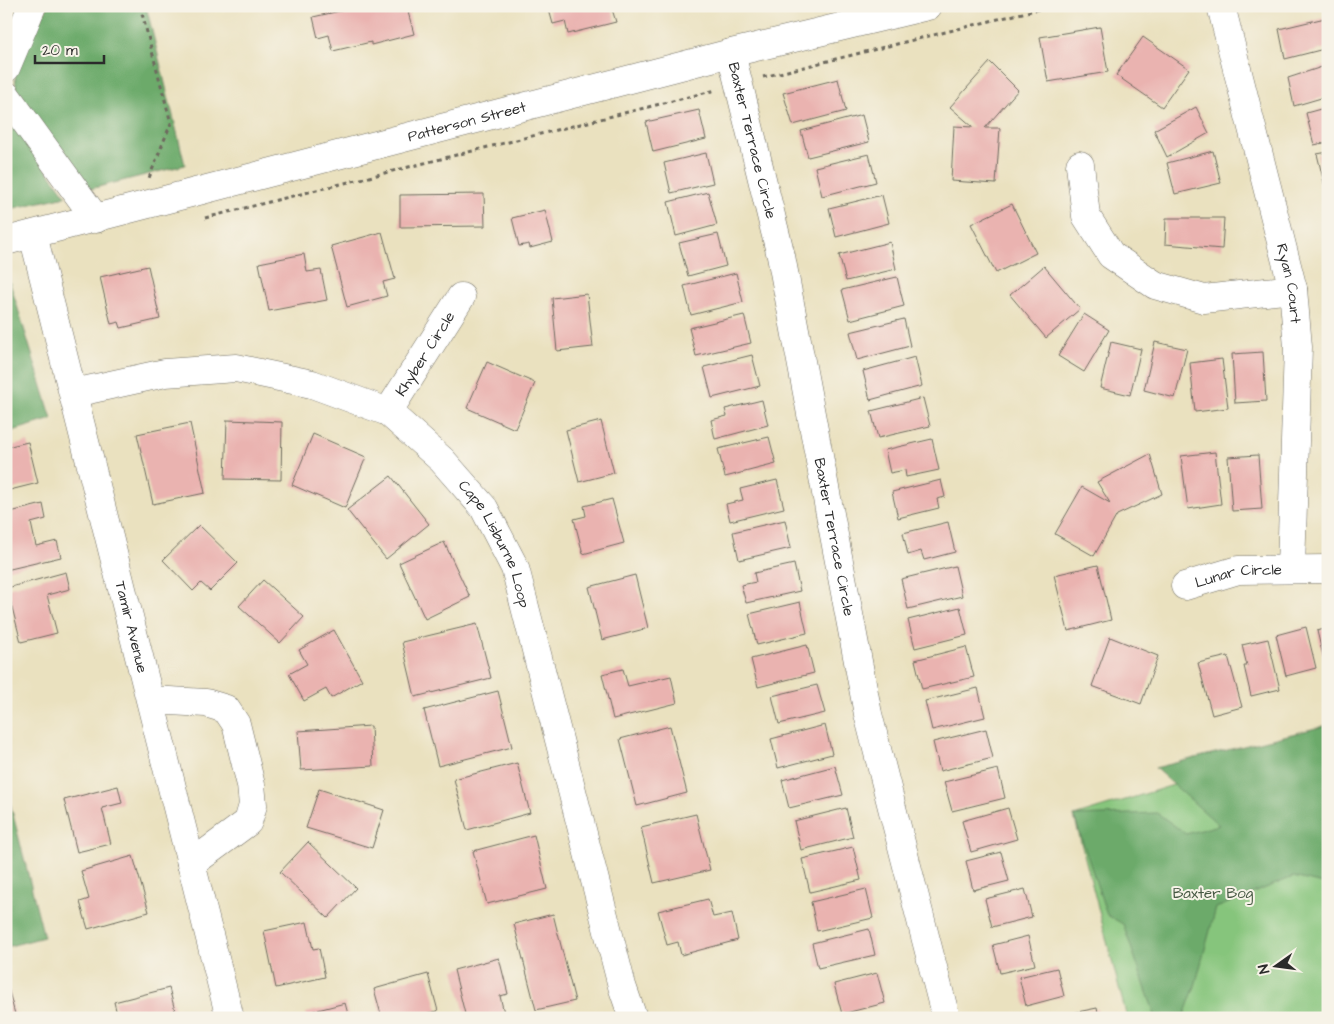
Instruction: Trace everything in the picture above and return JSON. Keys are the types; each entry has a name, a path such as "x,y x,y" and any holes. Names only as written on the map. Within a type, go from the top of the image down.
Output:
{"street":[{"path":"6,68 32,6"},
{"name":"Patterson Street","path":"6,241 731,53 885,11 928,6"},
{"name":"Ryan Court","path":"1221,6 1293,289 1298,347 1291,568"},
{"name":"Baxter Terrace Circle","path":"731,53 781,256 868,714 946,1018"},
{"path":"6,95 96,219"},
{"path":"1080,165 1086,216 1111,256 1155,285 1204,300 1293,289"},
{"name":"Tamir Avenue","path":"33,235 230,1018"},
{"name":"Khyber Circle","path":"388,412 461,296"},
{"name":"Cape Lisburne Loop","path":"74,393 165,373 236,368 312,384 388,412 442,460 484,508 515,568 622,986 633,1018"},
{"name":"Lunar Circle","path":"1185,586 1238,570 1328,569"},
{"path":"151,700 206,703 226,709 236,724 251,785 253,805 248,822 191,864"}],"path":[{"path":"140,6 171,123 149,178"},
{"path":"205,218 1051,6"}],"green space":[{"path":"48,6 146,6 185,165 86,190 16,89 15,74 19,61"},
{"path":"6,114 66,196 6,210"},
{"path":"6,270 52,419 6,433"},
{"name":"Baxter Bog","path":"1328,725 1328,885 1293,877 1216,908 1195,986 1183,1018 1156,1018 1123,924 1107,915 1074,816 1157,813 1186,834 1219,825 1155,768"},
{"name":"Baxter Bog","path":"1328,745 1328,1018 1127,1018 1074,816 1215,772"},
{"path":"6,787 44,937 6,947"}],"building":[{"path":"348,6 431,7 408,12 414,34 371,45 371,42 333,51 329,35 318,38 313,17 349,9"},
{"path":"548,6 611,6 616,22 568,34 565,21 553,24"},
{"path":"1325,18 1328,29 1328,48 1285,59 1279,29"},
{"path":"1100,27 1108,72 1048,82 1040,37"},
{"path":"1143,37 1189,69 1162,107 1116,75"},
{"path":"990,62 1018,90 985,128 1000,128 996,184 951,181 954,126 973,127 950,107"},
{"path":"1328,65 1328,96 1294,106 1288,78"},
{"path":"838,79 846,111 793,125 783,93"},
{"path":"1196,107 1209,133 1167,157 1154,130"},
{"path":"1328,107 1328,142 1314,145 1306,113"},
{"path":"699,110 706,139 653,152 646,122"},
{"path":"862,115 869,142 808,157 801,131"},
{"path":"1213,151 1221,183 1175,194 1167,163"},
{"path":"1328,152 1328,187 1325,187 1317,154"},
{"path":"706,153 713,183 671,193 664,163"},
{"path":"869,154 876,182 822,196 815,167"},
{"path":"708,192 717,225 676,236 668,202"},
{"path":"484,194 485,226 400,227 400,195"},
{"path":"882,195 889,223 836,237 829,208"},
{"path":"1012,204 1036,253 996,273 971,224"},
{"path":"545,210 553,242 530,248 529,244 519,246 512,218"},
{"path":"1166,218 1224,218 1222,249 1165,244"},
{"path":"382,232 395,279 383,282 387,296 347,307 331,246"},
{"path":"718,234 726,266 688,276 679,243"},
{"path":"890,242 896,269 846,281 839,255"},
{"path":"304,254 307,272 321,270 327,300 269,311 259,263"},
{"path":"148,266 160,319 121,328 119,322 111,324 100,277"},
{"path":"1044,266 1080,309 1046,338 1010,295"},
{"path":"736,273 743,302 691,315 684,286"},
{"path":"897,277 904,306 850,320 842,290"},
{"path":"587,294 593,347 557,351 552,298"},
{"path":"1084,314 1109,330 1084,372 1058,356"},
{"path":"744,315 751,343 696,356 689,328"},
{"path":"904,319 910,346 857,360 850,332"},
{"path":"1111,342 1141,349 1130,395 1100,388"},
{"path":"1155,342 1187,349 1175,398 1144,390"},
{"path":"1263,352 1266,401 1235,403 1232,354"},
{"path":"752,355 760,386 712,398 704,367"},
{"path":"915,357 922,386 870,400 863,371"},
{"path":"1222,359 1228,408 1195,412 1190,363"},
{"path":"487,362 535,383 515,429 467,408"},
{"path":"923,398 930,426 878,438 871,411"},
{"path":"762,400 768,425 715,439 711,420 727,416 725,409"},
{"path":"227,420 282,422 281,480 225,479"},
{"path":"601,421 614,473 579,482 566,430"},
{"path":"190,423 205,493 153,504 137,434"},
{"path":"313,434 366,457 345,508 292,485"},
{"path":"769,437 776,464 725,477 718,449"},
{"path":"932,439 939,470 906,477 905,470 890,473 885,450"},
{"path":"28,442 38,483 6,491 6,447"},
{"path":"1215,452 1221,504 1188,509 1181,456"},
{"path":"1150,454 1162,494 1117,515 1094,556 1055,534 1082,487 1110,503 1097,482"},
{"path":"1258,455 1262,509 1232,511 1228,457"},
{"path":"391,476 429,524 386,559 347,510"},
{"path":"777,480 784,508 730,521 726,504 743,500 740,489"},
{"path":"941,480 945,497 937,499 939,508 898,518 892,492"},
{"path":"612,499 624,543 583,554 574,519 586,516 584,506"},
{"path":"43,504 46,519 31,523 36,546 57,541 61,557 6,570 6,513"},
{"path":"785,520 791,548 739,560 733,532"},
{"path":"948,522 955,552 924,560 921,551 908,555 903,533"},
{"path":"199,525 238,563 210,591 201,583 193,591 163,560"},
{"path":"444,542 470,597 425,619 399,563"},
{"path":"794,564 800,591 746,603 741,585 756,582 754,573"},
{"path":"1098,565 1111,620 1068,631 1054,575"},
{"path":"955,566 962,596 908,609 901,579"},
{"path":"66,572 70,589 47,595 57,633 21,642 7,588"},
{"path":"635,575 648,628 602,640 589,587"},
{"path":"263,580 304,617 280,643 239,606"},
{"path":"800,602 807,633 757,645 749,614"},
{"path":"960,607 967,635 915,648 908,620"},
{"path":"477,624 491,678 415,697 402,642"},
{"path":"1306,627 1316,668 1286,676 1276,635"},
{"path":"1328,628 1328,672 1327,672 1317,631"},
{"path":"334,630 362,680 331,698 326,689 304,701 289,674 307,664 299,650"},
{"path":"1110,637 1158,656 1141,704 1092,686"},
{"path":"1268,639 1280,689 1251,696 1244,666 1247,666 1242,645"},
{"path":"807,645 814,673 758,687 751,659"},
{"path":"966,647 974,677 922,689 915,660"},
{"path":"1228,656 1242,707 1212,715 1198,663"},
{"path":"623,669 628,686 671,676 677,703 613,719 602,674"},
{"path":"817,685 825,713 779,724 772,696"},
{"path":"978,688 985,717 932,730 925,701"},
{"path":"498,691 512,747 438,766 424,710"},
{"path":"825,725 832,754 778,768 771,739"},
{"path":"371,726 373,766 301,770 298,731"},
{"path":"670,726 687,793 637,806 620,739"},
{"path":"986,729 993,758 940,771 933,742"},
{"path":"517,763 530,813 467,830 454,779"},
{"path":"835,766 843,795 789,808 782,780"},
{"path":"998,769 1005,798 952,811 944,782"},
{"path":"118,786 122,803 102,808 111,844 77,852 64,800"},
{"path":"319,789 384,810 372,848 306,828"},
{"path":"846,808 853,837 801,850 794,821"},
{"path":"1008,808 1017,839 971,852 962,821"},
{"path":"696,814 710,870 654,883 641,827"},
{"path":"534,835 547,889 487,904 473,851"},
{"path":"308,842 356,888 328,918 280,872"},
{"path":"853,847 861,880 810,892 802,859"},
{"path":"1001,852 1009,881 973,890 966,861"},
{"path":"133,856 149,912 88,929 80,902 89,899 81,871"},
{"path":"866,889 873,918 817,931 811,902"},
{"path":"1025,889 1032,917 992,927 985,899"},
{"path":"708,899 713,917 732,913 738,940 681,955 678,942 667,945 658,911"},
{"path":"553,914 575,1001 536,1010 514,924"},
{"path":"307,922 313,949 319,948 325,977 276,988 264,931"},
{"path":"869,929 875,955 818,968 812,943"},
{"path":"1028,936 1035,965 1000,973 993,945"},
{"path":"499,958 508,994 500,996 505,1017 466,1018 454,970"},
{"path":"1057,968 1064,996 1026,1006 1019,977"},
{"path":"877,973 885,1003 842,1014 834,984"},
{"path":"428,974 438,1011 428,1013 429,1018 382,1018 374,989"},
{"path":"7,984 16,1018 6,1018"},
{"path":"169,988 177,1018 118,1018 114,1002"},
{"path":"345,1003 349,1018 307,1018 306,1013"},
{"path":"1097,1008 1099,1018 1053,1018 1053,1017"}]}
